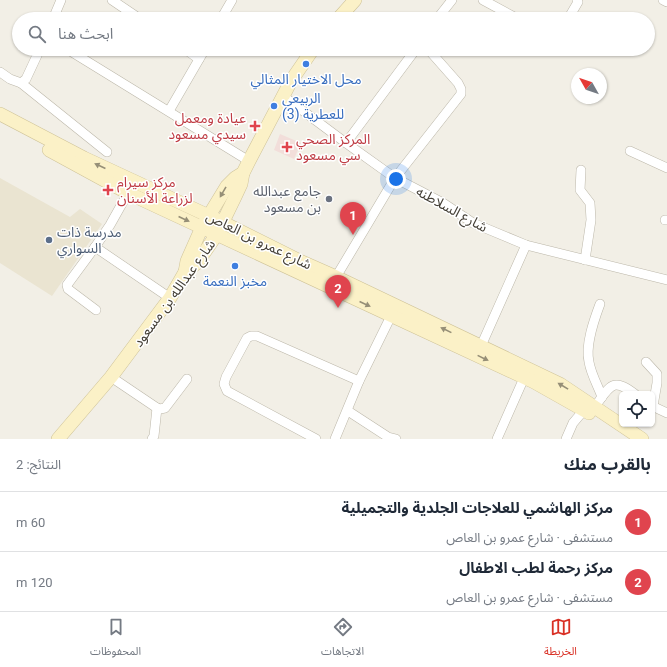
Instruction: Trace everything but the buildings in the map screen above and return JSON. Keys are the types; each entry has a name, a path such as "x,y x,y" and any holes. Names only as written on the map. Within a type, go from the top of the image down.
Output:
{"street":[{"path":"56,12 61,0"},
{"path":"112,0 130,12"},
{"path":"225,12 232,0"},
{"path":"344,12 355,0"},
{"path":"442,12 452,0"},
{"path":"483,0 505,12"},
{"path":"572,12 578,2 577,0"},
{"path":"663,0 667,2"},
{"path":"21,83 26,79 37,56"},
{"path":"79,56 249,161"},
{"path":"195,56 199,59"},
{"path":"169,111 200,56"},
{"name":"شارع عبدالله بن مسعود","path":"58,439 111,377 170,298 185,272 197,263 220,228 236,197 243,173 249,161 299,67 308,56"},
{"path":"346,143 411,56"},
{"path":"336,277 395,178 461,94 461,88 458,83 434,56"},
{"path":"0,72 10,79 21,83 107,152"},
{"name":"شارع السلاطنه","path":"283,96 395,178 443,202 473,223 526,245 667,280"},
{"name":"شارع عمرو بن العاص","path":"0,114 84,158 209,216 220,228 336,277 560,384 594,405 642,439"},
{"path":"0,124 128,193 202,227 220,228 391,316 524,378 594,405 615,430 627,439"},
{"path":"630,151 667,168"},
{"path":"581,170 580,190 590,203 591,220 585,260"},
{"path":"185,272 187,261 202,227 227,186 243,173"},
{"path":"96,310 68,289 67,285 110,224 128,193"},
{"path":"481,346 526,245"},
{"path":"94,247 170,298"},
{"path":"594,405 588,347 600,304"},
{"path":"335,439 348,411 359,381 391,316"},
{"path":"316,439 227,391 224,384 226,377 246,338 257,336 359,381"},
{"path":"646,362 657,374 658,383 655,394"},
{"path":"111,377 160,409 165,408 187,378"},
{"path":"497,439 524,378"},
{"path":"566,439 573,423 594,405 609,388 613,386 623,386 630,391"},
{"path":"655,407 667,413"},
{"path":"156,438 157,408"},
{"path":"348,411 388,437 396,439"}],"shaded area":[{"name":"المركز الصحي سي مسعود","path":"280,134 301,143 294,159 274,150"},
{"path":"0,178 70,217 80,209 102,224 52,296 0,263"}],"place":[{"name":"محل الاختيار المثالي","path":"306,64"},
{"name":"الربيعي (3) للعطرية","path":"274,106"},
{"name":"عيادة ومعمل سيدي مسعود","path":"255,126"},
{"name":"المركز الصحي سي مسعود","path":"287,147"},
{"name":"مركز سيرام لزراعة الأسنان","path":"108,190"},
{"name":"جامع عبدالله بن مسعود","path":"329,199"},
{"name":"مركز الهاشمي للعلاجات الجلدية والتجميلية","path":"353,235"},
{"name":"مدرسة ذات السواري","path":"49,240"},
{"name":"مخبز النعمة","path":"235,266"},
{"name":"مركز رحمة لطب الاطفال","path":"338,308"}]}
